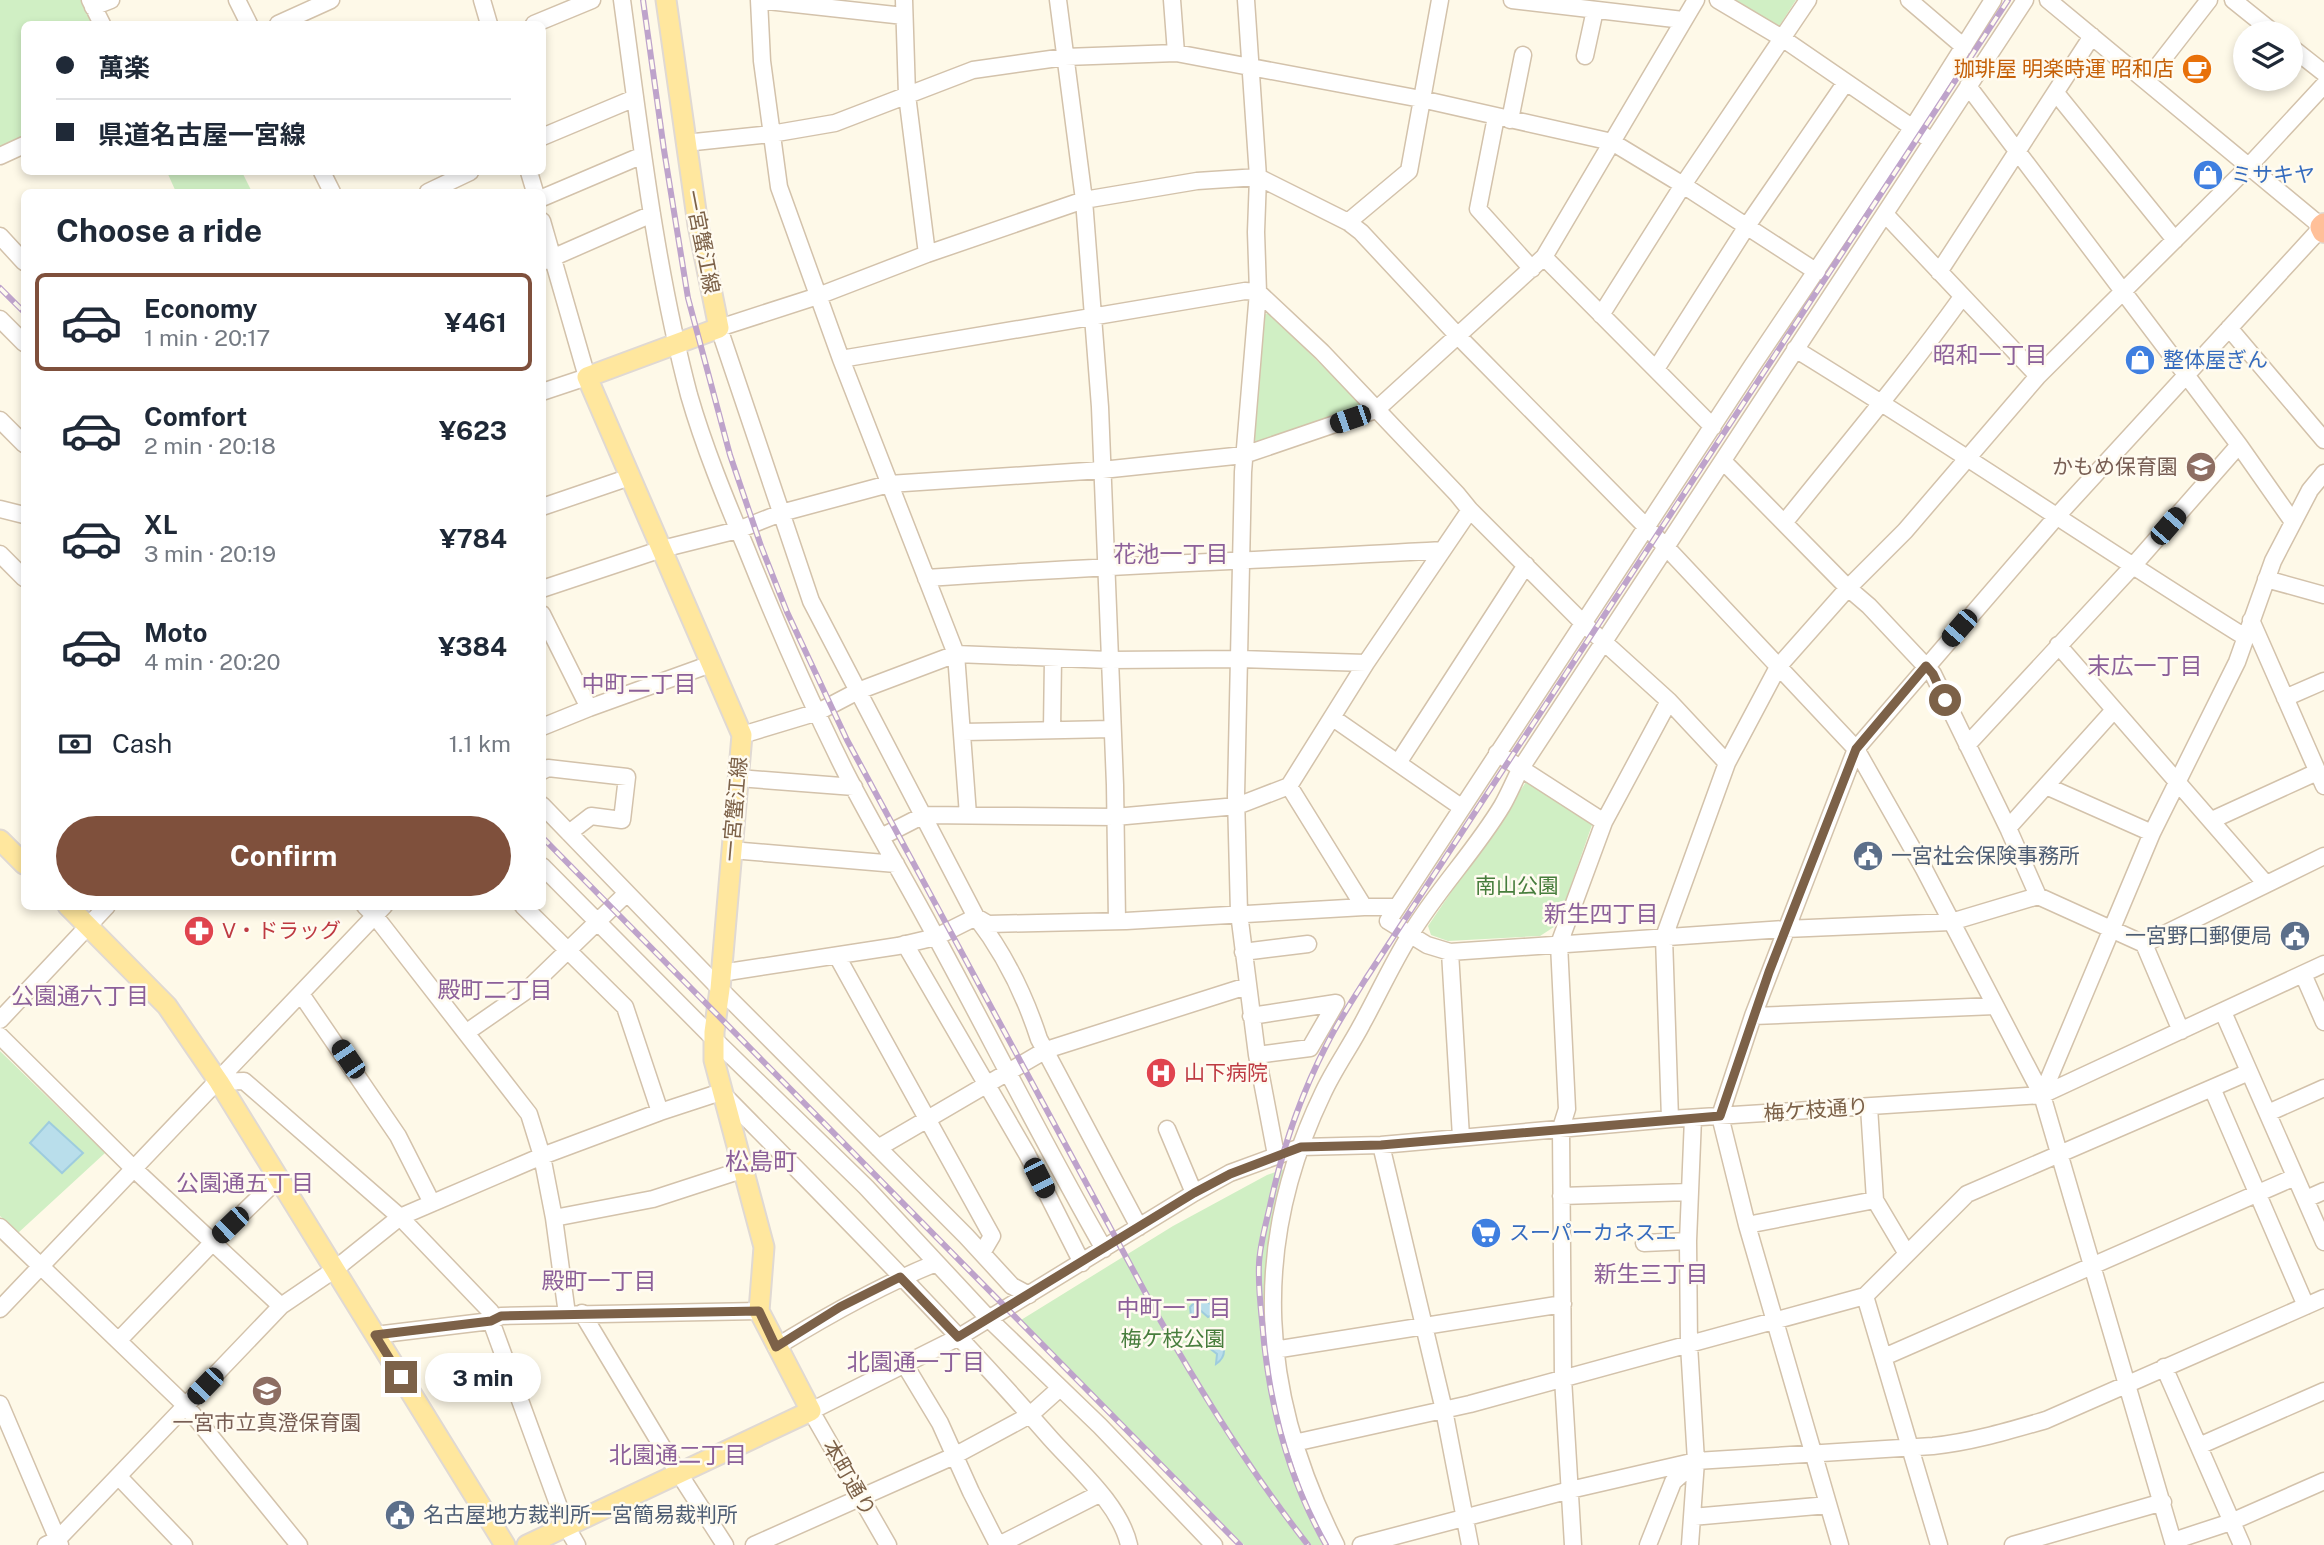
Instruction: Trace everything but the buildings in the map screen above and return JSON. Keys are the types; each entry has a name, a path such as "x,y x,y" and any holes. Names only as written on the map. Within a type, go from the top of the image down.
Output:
{"main road":[{"name":"一宮蟹江線","path":"666,0 698,225 719,328"},
{"path":"587,377 719,328"},
{"name":"一宮蟹江線","path":"587,377 742,735 714,1060 764,1247 759,1311 811,1411"},
{"path":"0,840 21,861"},
{"path":"72,910 167,1006 219,1082 505,1545"},
{"path":"527,1545 811,1411"}],"street":[{"path":"100,21 92,4 111,0"},
{"path":"237,0 248,21"},
{"path":"285,21 331,0"},
{"path":"482,0 488,21"},
{"path":"541,21 592,0"},
{"path":"622,0 652,214 677,342 705,444 738,530 776,621 854,787 1104,1249"},
{"path":"927,254 907,95 904,8 759,0 762,61 779,187 841,359 956,654 968,815"},
{"path":"1058,0 1084,200 1094,317 1112,729 1117,921"},
{"path":"1172,0 1176,52"},
{"path":"1246,0 1258,177 1258,292 1244,454 1237,806 1239,913 1251,1016 1276,1155"},
{"path":"1348,222 1409,171 1440,0"},
{"path":"1512,0 1683,20"},
{"path":"546,588 662,550 738,530 781,513 889,484 1102,470 1244,454 1376,410 1538,263 1696,0"},
{"path":"1718,0 1782,38 1932,141"},
{"path":"1601,315 1683,185 1808,0"},
{"path":"1909,0 1964,47"},
{"path":"1993,0 1913,127 1388,921 1427,945 1450,952 1786,929 1951,922 2038,896 2144,944 2181,1031"},
{"path":"1336,1545 1301,1466 1284,1410 1274,1350 1273,1264 1276,1236 1301,1147 1323,1092 1410,935 1502,807 1521,768 2025,0"},
{"path":"1840,1545 1747,1225 1720,1116 1753,1016 1856,749 2058,516 2323,228 2048,0"},
{"path":"2146,81 2209,0"},
{"path":"2233,0 2259,21"},
{"path":"1584,56 1595,10"},
{"path":"1939,272 2092,37"},
{"path":"685,144 771,134 835,122 973,70 1065,57 1176,52 1421,99 1612,142 1817,272"},
{"path":"1523,55 1478,209 1601,315 1713,427"},
{"path":"2303,57 2324,74"},
{"path":"1656,369 1747,226 1846,82"},
{"path":"1670,1119 1664,937 1727,762 1778,667 1848,588 1905,531 2038,376 2249,166 2324,85"},
{"path":"1968,86 2239,445 2293,522"},
{"path":"2056,93 2175,240"},
{"path":"546,135 635,98"},
{"path":"0,156 21,146"},
{"path":"546,196 643,155"},
{"path":"434,189 464,175"},
{"path":"1139,1227 1046,1050 992,937 976,917 811,601 719,328 818,296 927,254 1084,200 1197,181 1258,177 1348,222 1361,232 1457,335 1666,547 1856,749 2042,1095 2174,1543 2324,1482"},
{"path":"546,391 587,377 547,260 652,214"},
{"path":"1885,214 2038,376"},
{"path":"0,236 21,259"},
{"path":"841,359 1245,291 1258,292 1322,352 1470,510 1584,624 1670,701 1727,762"},
{"path":"1784,523 1879,403 1920,356 1962,297"},
{"path":"0,319 21,340"},
{"path":"2229,328 2324,440"},
{"path":"1795,349 2245,637"},
{"path":"0,420 21,441"},
{"path":"1967,745 2132,567 2239,445"},
{"path":"1723,461 1869,606 1933,674 2038,896"},
{"path":"2042,1095 2152,833 2236,662 2273,561 2310,490 2324,474"},
{"path":"546,507 630,477"},
{"path":"0,509 21,514"},
{"path":"881,836 924,815 1115,817 1237,806 1289,786 1366,663 1470,510"},
{"path":"926,578 1105,566 1443,550"},
{"path":"0,554 21,575"},
{"path":"1398,763 1526,565"},
{"path":"2266,579 2324,595"},
{"path":"2212,820 2322,779 2251,620"},
{"path":"546,622 589,708"},
{"path":"2058,645 2266,884"},
{"path":"742,735 818,712 858,691 956,654 1109,660 1240,659 1366,663"},
{"path":"1052,730 1053,658"},
{"path":"546,725 711,664"},
{"path":"2285,698 2324,681"},
{"path":"1573,1545 1563,1378 1561,1128 1567,1109 1559,943 1604,822 1670,701"},
{"path":"2008,828 2115,710"},
{"path":"1333,718 1461,807"},
{"path":"962,732 1112,729"},
{"path":"1497,753 1604,822"},
{"path":"546,769 626,777 622,820 591,816 569,833"},
{"path":"738,778 854,787"},
{"path":"1289,786 1364,907"},
{"path":"2046,786 2152,833"},
{"path":"546,809 627,893 720,981 1012,1286 1029,1295"},
{"path":"731,850 896,864"},
{"path":"2144,944 2324,856"},
{"path":"546,870 866,1187 989,1319 1214,1545"},
{"path":"467,1032 526,991 627,893"},
{"path":"976,917 988,924 1117,921 1396,907"},
{"path":"0,1020 103,910"},
{"path":"0,1309 133,1168 219,1082 375,910 529,1114 542,1156 575,1313 725,1545"},
{"path":"527,910 625,1007 660,1112"},
{"path":"720,981 936,937 976,917"},
{"path":"905,944 1027,1154 1082,1263"},
{"path":"1243,952 1308,944"},
{"path":"1450,952 1461,1137"},
{"path":"837,956 992,1236 982,1253"},
{"name":"梅ケ枝通り","path":"811,1411 958,1337 1194,1193 1230,1174 1301,1147 1381,1145 1670,1119 2042,1095 2324,964"},
{"path":"2303,974 2324,1021"},
{"path":"878,1148 1046,1050 1247,986"},
{"path":"301,994 398,1136 432,1203"},
{"path":"1251,1016 1336,1003 1311,1048 1257,1055"},
{"path":"1753,1016 1995,1006"},
{"path":"2223,1013 2324,1241"},
{"path":"0,1036 133,1168 281,1306"},
{"path":"1294,1443 1444,1410 1865,1296 1967,1194 2249,1072"},
{"path":"219,1082 244,1081 400,1217 491,1311 491,1321 566,1526 577,1545"},
{"path":"2212,1088 2306,1306"},
{"path":"2268,1113 2324,1088"},
{"path":"0,1404 60,1542 281,1306 334,1270 400,1217 542,1156 721,1092 883,1256 1031,1415 1116,1513 1127,1534 1129,1545"},
{"path":"1870,1107 1875,1200 1907,1254"},
{"path":"1690,1545 1696,1461 1689,1345 1688,1241 1693,1118"},
{"path":"1167,1129 1194,1193"},
{"path":"1381,1145 1444,1410 1469,1545"},
{"path":"554,1218 653,1199 742,1170"},
{"path":"1884,1357 2295,1177"},
{"path":"119,1340 278,1179"},
{"path":"2306,1199 2324,1191"},
{"path":"1561,1196 1690,1192"},
{"path":"1747,1225 1875,1200"},
{"path":"0,1227 186,1406 299,1545"},
{"path":"1644,1243 1688,1241"},
{"path":"776,1347 840,1307 900,1277 936,1263"},
{"path":"1865,1296 1938,1545"},
{"path":"1361,1545 1465,1516 1696,1461 1962,1443 1999,1434 2046,1420 2324,1298"},
{"path":"1274,1350 1563,1304"},
{"path":"375,1335 491,1321 501,1316 759,1311"},
{"path":"905,1365 940,1423 999,1545 1100,1494"},
{"path":"2164,1367 2242,1545"},
{"path":"754,1545 954,1456 1031,1415 1060,1388"},
{"path":"2199,1446 2324,1391"},
{"name":"本町通り","path":"811,1411 888,1545"},
{"path":"1648,1545 1673,1482 1696,1461"},
{"path":"119,1476 184,1545"},
{"path":"2013,1545 2163,1502"},
{"path":"1692,1517 1829,1505"}],"green space":[{"path":"0,0 87,0 98,21 21,21 21,141 0,151"},
{"path":"1728,0 1796,0 1776,31"},
{"path":"168,175 244,175 250,189 175,189"},
{"path":"1269,313 1364,407 1252,444 1262,321 1265,314"},
{"name":"南山公園","path":"1526,782 1593,822 1557,925 1540,936 1448,941 1431,935 1428,926"},
{"path":"0,1051 105,1153 18,1233 0,1216"},
{"name":"梅ケ枝公園","path":"1284,1169 1266,1267 1269,1362 1330,1545 1244,1545 1021,1320 1173,1226 1267,1175"}],"water":[{"path":"49,1122 83,1153 62,1173 30,1143"},
{"path":"1205,1300 1214,1307 1215,1314 1208,1317 1200,1310 1191,1316 1190,1307"},
{"path":"1213,1336 1221,1342 1224,1349 1220,1361 1216,1364 1217,1354 1204,1344"}],"railway":[{"path":"643,0 688,298 730,455 787,612 847,740 1159,1318 1229,1434 1308,1545"},
{"path":"1326,1545 1300,1492 1282,1437 1269,1380 1259,1285 1260,1250 1274,1189 1292,1125 1308,1084 1331,1036 1365,980 2008,0"},
{"path":"0,288 21,309"},
{"path":"546,841 1240,1545"}],"place":[{"name":"珈琲屋 明楽時運 昭和店","path":"2197,69"},
{"name":"ミサキヤ","path":"2208,175"},
{"name":"整体屋ぎん","path":"2140,360"},
{"name":"かもめ保育園","path":"2201,467"},
{"name":"一宮社会保険事務所","path":"1868,856"},
{"name":"V・ドラッグ","path":"199,931"},
{"name":"一宮野口郵便局","path":"2295,936"},
{"name":"山下病院","path":"1161,1073"},
{"name":"スーパーカネスエ","path":"1486,1233"},
{"name":"一宮市立真澄保育園","path":"267,1391"},
{"name":"名古屋地方裁判所一宮簡易裁判所","path":"400,1515"}],"district":[{"name":"昭和一丁目","path":"1990,355"},
{"name":"花池一丁目","path":"1171,554"},
{"name":"末広一丁目","path":"2145,666"},
{"name":"中町二丁目","path":"639,684"},
{"name":"新生四丁目","path":"1601,914"},
{"name":"殿町二丁目","path":"495,990"},
{"name":"公園通六丁目","path":"80,996"},
{"name":"松島町","path":"761,1162"},
{"name":"公園通五丁目","path":"245,1183"},
{"name":"新生三丁目","path":"1651,1274"},
{"name":"殿町一丁目","path":"599,1281"},
{"name":"中町一丁目","path":"1174,1308"},
{"name":"北園通一丁目","path":"916,1362"},
{"name":"北園通二丁目","path":"678,1455"}],"route":[{"path":"401,1377 375,1335 491,1321 501,1316 759,1311 776,1347 840,1307 900,1277 958,1337 1194,1193 1230,1174 1301,1147 1381,1145 1720,1116 1769,972 1856,749 1926,666 1933,674 1945,700"}]}
